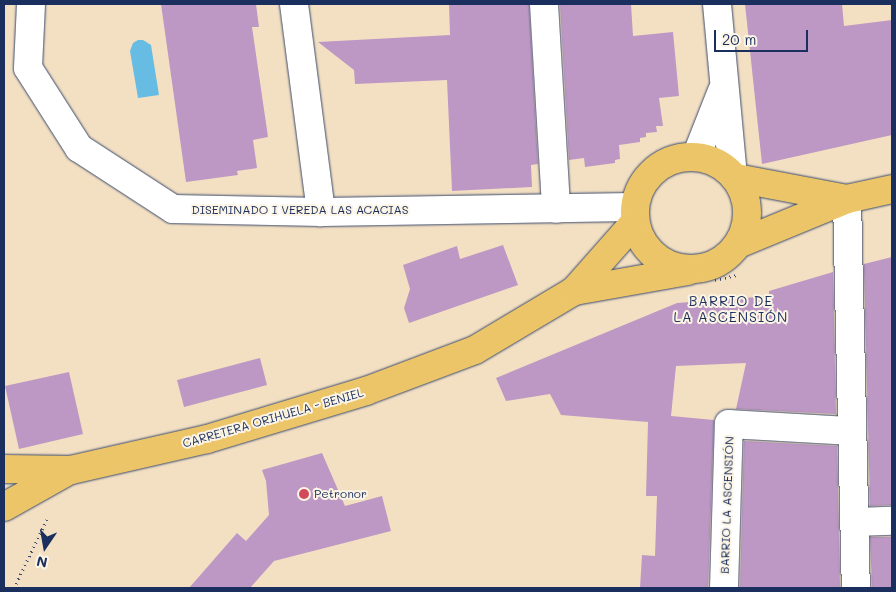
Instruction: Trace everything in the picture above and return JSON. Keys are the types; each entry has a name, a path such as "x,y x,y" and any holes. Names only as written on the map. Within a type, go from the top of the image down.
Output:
{"main road":[{"path":"696,157 710,160 722,166 734,177 744,194 747,211 745,228 738,244 728,255 702,268 684,269 666,264 650,252 640,240 635,215 644,183 662,164 679,158 696,157"},
{"path":"734,177 847,199"},
{"path":"738,244 847,199 892,189"},
{"name":"CARRETERA ORIHUELA - BENIEL","path":"4,469 71,470 207,439 366,391 475,350 574,291 635,215"},
{"name":"CARRETERA ORIHUELA - BENIEL","path":"574,291 702,268"},
{"name":"CARRETERA ORIHUELA - BENIEL","path":"4,507 71,470"}],"street":[{"name":"DISEMINADO I VEREDA LAS ACACIAS","path":"31,4 28,68 79,148 173,209 321,212 556,209 635,215"},
{"path":"294,4 321,212"},
{"path":"544,4 556,209"},
{"path":"717,4 723,87 734,177"},
{"path":"696,157 723,87"},
{"path":"847,199 856,588"},
{"name":"BARRIO LA ASCENSIÓN","path":"724,588 729,424 852,431"},
{"path":"855,522 892,521"}],"water":[{"path":"143,40 151,45 159,95 138,98 130,51 133,43"}],"building":[{"path":"161,4 256,4 259,27 252,27 268,137 253,140 257,168 237,171 238,175 186,182"},
{"path":"449,4 529,4 538,164 531,165 532,187 452,191 447,80 355,84 354,70 318,42 450,35"},
{"path":"560,4 631,4 633,36 673,32 679,96 659,98 663,126 656,126 657,132 646,133 646,137 640,138 640,142 619,145 620,159 615,160 615,163 585,167 584,158 569,160"},
{"path":"745,4 842,4 844,26 892,20 892,135 762,164"},
{"path":"503,245 518,285 409,323 404,308 410,289 403,265 457,246 460,259"},
{"path":"892,257 892,505 870,506 864,264"},
{"path":"833,272 836,414 736,409 746,363 676,366 671,416 714,420 708,588 640,588 642,555 655,556 657,496 646,496 648,422 561,415 550,394 506,401 496,378 677,303 769,296 769,291"},
{"path":"260,358 267,385 184,407 177,380"},
{"path":"69,372 83,434 19,449 5,386"},
{"path":"744,441 837,446 840,587 740,588"},
{"path":"322,453 345,506 382,496 391,531 274,561 250,588 189,588 237,533 246,541 269,515 266,481 262,470"},
{"path":"870,537 892,537 892,588 872,588"}],"place":[{"name":"Petronor","path":"304,494"}],"district":[{"name":"BARRIO DE LA ASCENSIÓN","path":"731,310"}]}
